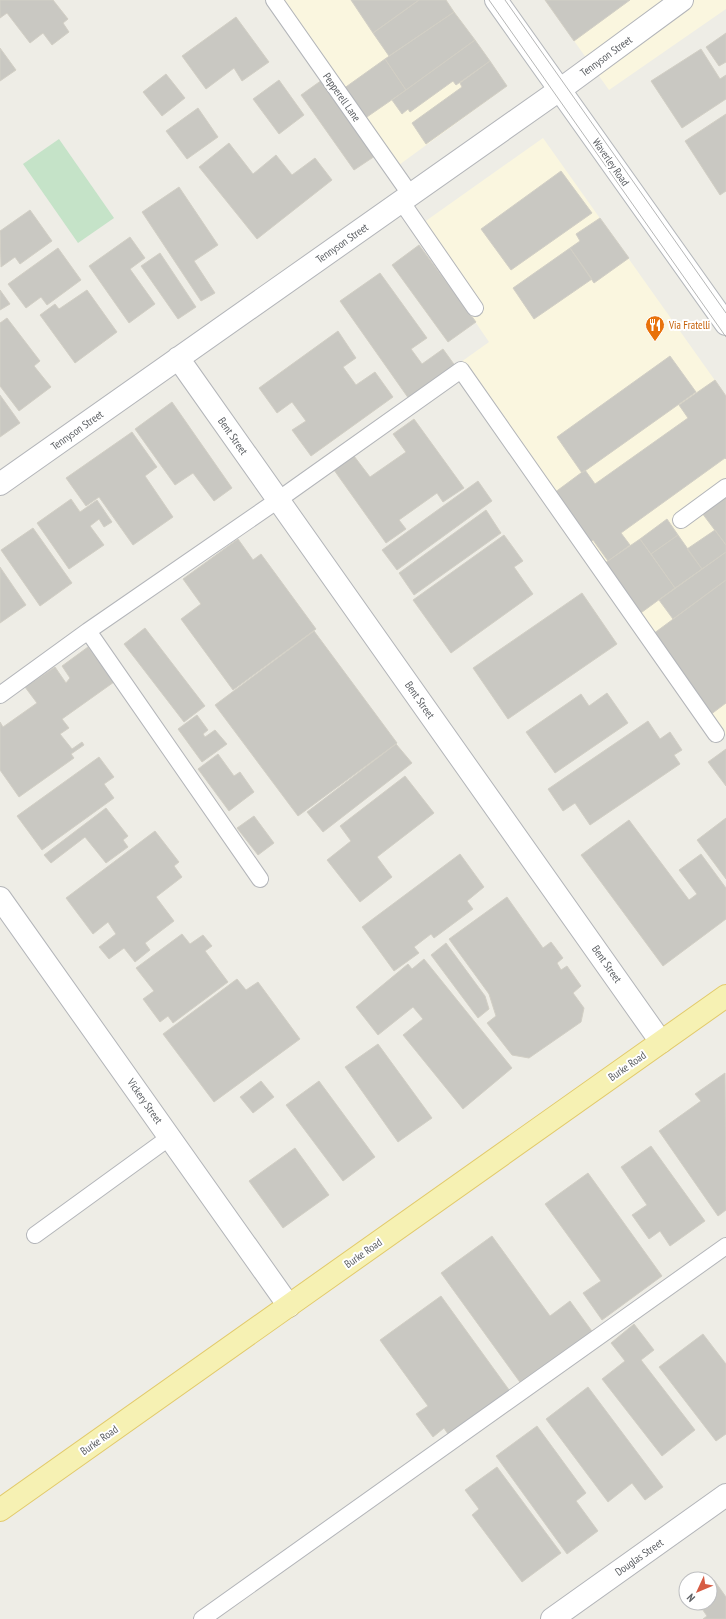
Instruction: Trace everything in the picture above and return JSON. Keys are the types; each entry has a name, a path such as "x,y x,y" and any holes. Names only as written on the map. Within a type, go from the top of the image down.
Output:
{"main road":[{"name":"Burke Road","path":"0,1510 726,996"}],"street":[{"name":"Waverley Road","path":"496,0 726,324"},
{"name":"Tennyson Street","path":"0,484 560,90 682,0"},
{"name":"Bent Street","path":"178,358 661,1042"},
{"name":"Vickery Street","path":"0,898 289,1306"},
{"name":"Douglas Street","path":"552,1619 726,1496"}],"lane":[{"name":"Pepperell Lane","path":"274,0 406,198 475,308"},
{"path":"0,695 88,631 278,500 461,370 716,734"},
{"path":"681,520 726,487"},
{"path":"88,631 260,879"},
{"path":"36,1235 170,1137"},
{"path":"202,1619 726,1246"}],"shaded area":[{"path":"265,0 446,0 507,86 388,173"},
{"path":"545,0 726,0 726,9 609,90"},
{"path":"543,138 726,396 726,734 713,743 466,390 461,362 489,342 413,230"}],"green space":[{"path":"59,139 114,218 78,243 23,164"}],"building":[{"path":"0,0 53,0 68,19 63,23 69,32 52,45 43,33 30,43 7,13 0,18"},
{"path":"351,0 419,0 373,33"},
{"path":"419,0 446,0 454,12 389,56 373,33"},
{"path":"545,0 630,0 574,41"},
{"path":"454,12 475,40 406,90 385,59"},
{"path":"236,17 269,62 242,81 234,68 206,89 182,56"},
{"path":"726,33 726,62 719,66 706,47"},
{"path":"475,40 490,61 456,85 453,81 410,112 408,109 402,114 392,100"},
{"path":"0,48 16,70 0,81"},
{"path":"701,49 720,79 726,75 726,99 682,128 651,81"},
{"path":"385,59 406,90 364,119 343,89"},
{"path":"490,61 507,86 426,144 412,123 462,87 460,83"},
{"path":"166,74 185,98 162,116 143,92"},
{"path":"279,80 304,115 279,134 253,99"},
{"path":"322,80 375,156 354,170 301,95"},
{"path":"198,108 218,137 187,159 166,131"},
{"path":"726,114 726,191 720,195 685,141"},
{"path":"229,143 253,174 276,155 292,175 315,158 332,180 257,239 199,167"},
{"path":"561,171 592,213 511,270 481,229"},
{"path":"179,187 218,245 194,261 215,293 201,301 142,212"},
{"path":"30,210 52,241 20,264 15,257 1,267 0,231"},
{"path":"600,218 629,258 594,283 570,248 580,241 576,234"},
{"path":"130,237 145,258 130,269 155,304 129,323 89,266"},
{"path":"419,245 476,322 448,342 392,265"},
{"path":"58,248 81,280 47,305 41,297 26,308 8,284"},
{"path":"570,248 592,279 534,319 513,288"},
{"path":"160,253 196,307 178,319 141,266"},
{"path":"380,273 427,338 411,349 422,364 443,349 456,367 409,399 340,301"},
{"path":"0,290 10,304 0,310"},
{"path":"87,290 117,332 75,363 40,315 55,304 59,309"},
{"path":"7,318 40,361 34,366 51,387 19,411 0,386 0,323"},
{"path":"338,331 356,358 343,367 356,385 375,372 393,397 311,456 292,430 306,421 292,402 277,413 259,388"},
{"path":"670,356 696,392 582,473 557,437"},
{"path":"715,380 726,396 726,459 725,458 621,533 630,545 608,561 593,540 589,543 554,493 585,470 595,484 688,418 679,405"},
{"path":"0,395 20,423 0,437"},
{"path":"172,402 232,488 214,501 193,473 175,485 135,429"},
{"path":"414,419 464,488 443,502 437,493 399,520 406,529 386,543 334,470 354,456 370,477 406,452 393,434"},
{"path":"132,432 157,467 145,476 173,517 133,545 99,497 86,506 66,478"},
{"path":"478,481 492,501 397,570 382,550"},
{"path":"726,496 726,545 702,513"},
{"path":"71,499 80,512 97,500 112,522 104,527 99,519 90,526 104,545 69,569 37,523"},
{"path":"486,510 501,533 414,595 399,573"},
{"path":"667,519 678,535 651,554 640,539"},
{"path":"33,528 72,583 40,606 1,550"},
{"path":"715,530 726,545 726,552 702,569 687,549"},
{"path":"504,535 523,561 514,567 533,594 451,653 413,600"},
{"path":"678,535 702,569 675,588 651,554"},
{"path":"238,539 253,560 261,554 316,629 233,690 181,619 201,604 183,579"},
{"path":"640,539 675,588 638,615 602,565"},
{"path":"726,552 726,580 673,619 659,600"},
{"path":"0,567 26,605 0,623"},
{"path":"726,580 726,703 710,715 653,634"},
{"path":"582,593 617,644 508,719 473,668"},
{"path":"145,628 205,706 184,722 124,644"},
{"path":"314,631 397,743 298,816 215,705"},
{"path":"88,647 114,682 62,719 69,728 60,734 72,749 82,742 84,745 71,754 74,758 19,797 0,770 0,722 3,727 37,703 25,687 55,667 66,683 70,678 62,666"},
{"path":"607,693 628,723 555,773 526,732 581,694 589,706"},
{"path":"197,715 208,730 203,734 205,737 215,730 227,744 202,762 178,729"},
{"path":"648,721 660,739 670,732 682,750 674,755 680,764 590,825 575,803 563,811 548,789"},
{"path":"396,744 412,763 323,832 307,812"},
{"path":"726,749 726,786 708,762"},
{"path":"218,754 234,776 240,772 254,792 229,811 198,769"},
{"path":"99,757 114,777 104,784 114,798 42,850 17,816"},
{"path":"405,776 434,813 377,857 392,877 360,902 327,860 351,841 340,826"},
{"path":"106,808 128,836 123,840 128,847 106,863 85,837 51,863 44,855"},
{"path":"254,816 274,843 258,855 237,828"},
{"path":"726,818 726,879 697,840"},
{"path":"629,820 689,900 697,894 679,870 701,854 726,888 726,919 663,966 581,855"},
{"path":"155,831 179,862 174,866 182,877 156,897 174,921 145,943 150,950 135,962 124,948 109,959 99,947 116,934 108,922 93,934 66,898"},
{"path":"460,854 484,887 467,901 473,909 434,938 431,934 414,947 419,953 394,971 362,927"},
{"path":"507,897 543,948 551,942 563,958 557,963 561,970 567,966 581,986 573,993 584,1008 581,1022 529,1058 512,1055 487,1023 496,1016 489,994 449,939"},
{"path":"182,934 190,944 203,935 212,946 205,951 228,982 173,1023 168,1016 160,1022 143,999 154,991 136,968"},
{"path":"446,943 485,996 489,1009 478,1018 431,955"},
{"path":"424,959 512,1068 463,1109 403,1035 423,1019 413,1007 378,1035 356,1007 408,964 412,969"},
{"path":"237,979 246,990 258,982 300,1039 214,1102 163,1034"},
{"path":"378,1044 432,1118 398,1142 345,1067"},
{"path":"725,1073 726,1210 718,1216 659,1131 701,1101 695,1094"},
{"path":"261,1081 274,1097 253,1113 240,1097"},
{"path":"319,1081 375,1157 343,1181 286,1105"},
{"path":"651,1146 705,1221 670,1246 660,1231 649,1239 632,1215 647,1205 621,1167"},
{"path":"295,1148 329,1195 283,1228 249,1181"},
{"path":"588,1173 662,1276 602,1320 583,1293 601,1281 545,1204"},
{"path":"492,1236 550,1316 570,1301 594,1334 522,1385 441,1273"},
{"path":"441,1296 512,1394 450,1437 444,1428 433,1437 416,1414 428,1406 380,1340"},
{"path":"634,1324 654,1350 641,1360 695,1430 662,1456 602,1379 625,1361 611,1343"},
{"path":"703,1334 726,1364 726,1434 716,1441 659,1367"},
{"path":"588,1387 663,1487 645,1500 632,1483 608,1502 546,1419"},
{"path":"537,1426 586,1493 576,1501 598,1531 567,1554 496,1456"},
{"path":"497,1467 561,1553 522,1582 472,1515 479,1509 465,1490"},
{"path":"718,1586 726,1597 726,1619 703,1619 707,1616 704,1611 718,1611"}],"tram line":[{"path":"489,0 726,337"},
{"path":"505,0 726,313"}],"place":[{"name":"Via Fratelli","path":"655,342"}]}
